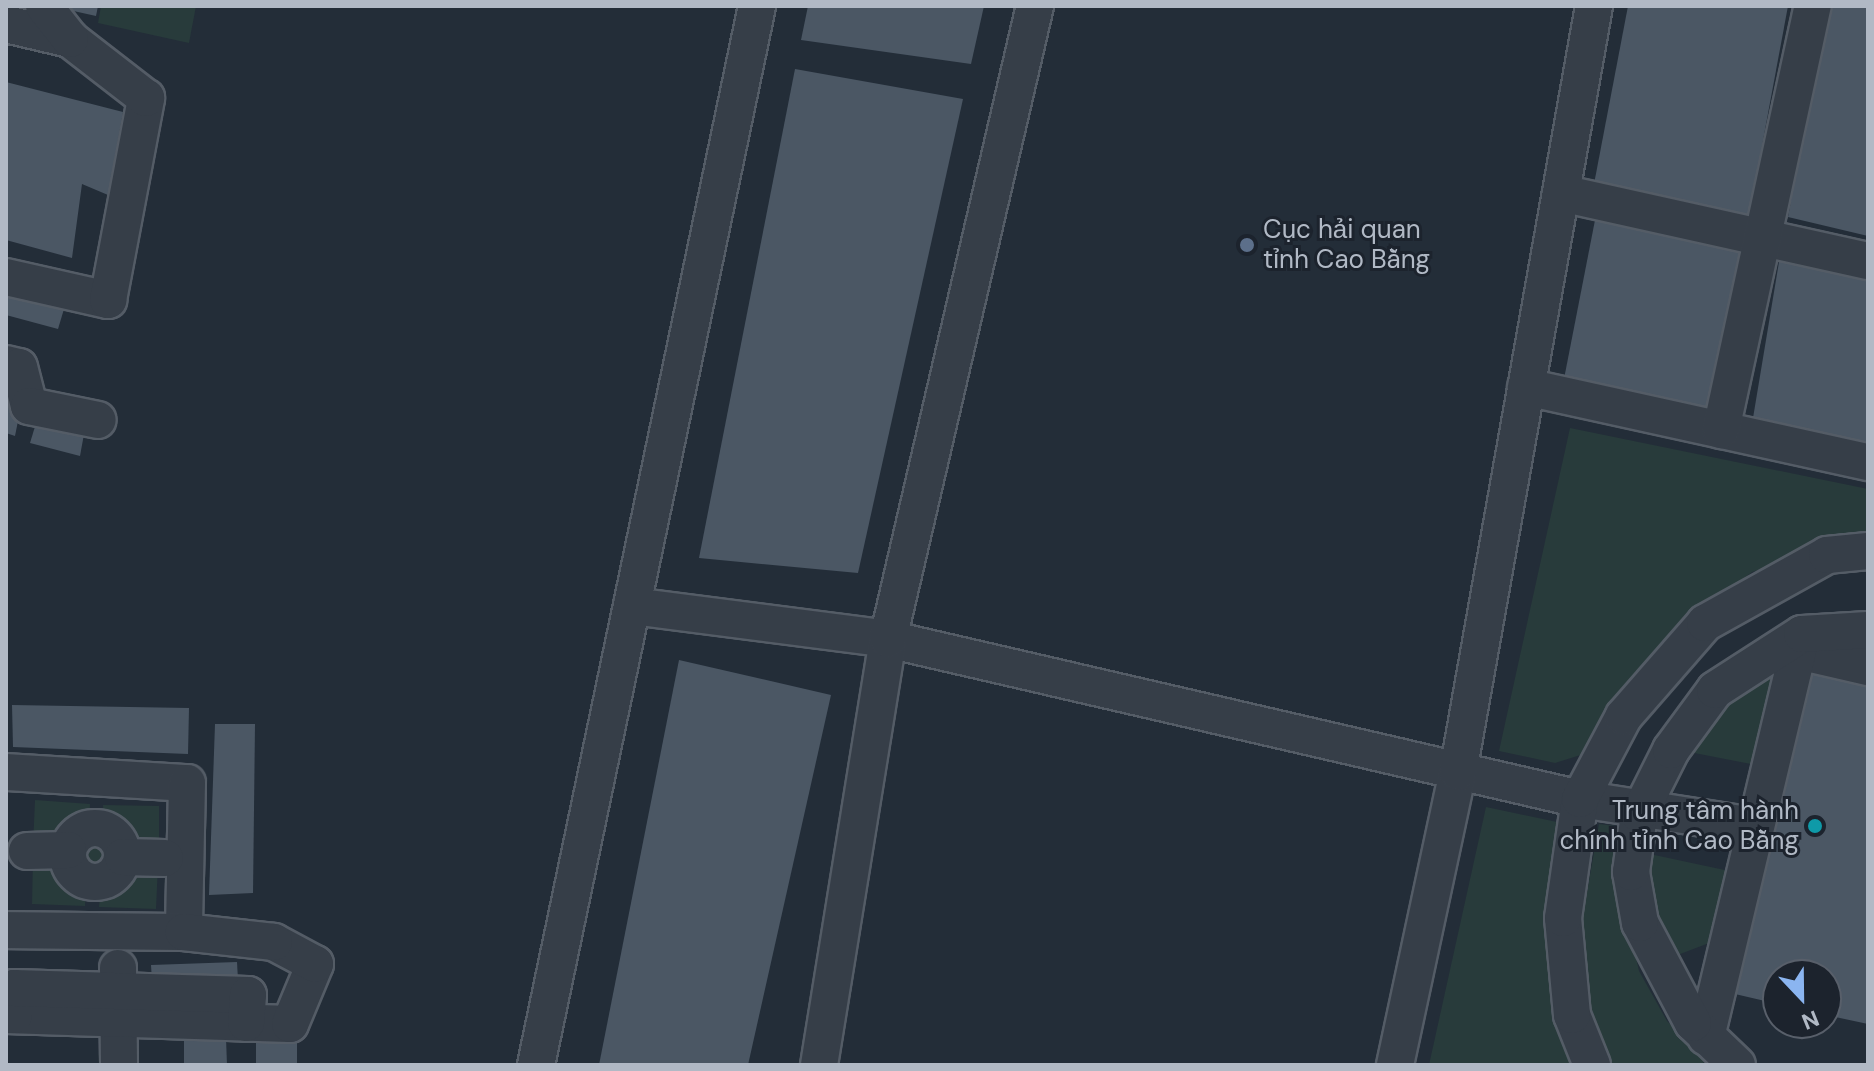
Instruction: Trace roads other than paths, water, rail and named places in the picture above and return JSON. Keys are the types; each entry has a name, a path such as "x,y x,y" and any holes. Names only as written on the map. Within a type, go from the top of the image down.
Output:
{"street":[{"path":"6,277 108,300 146,98 70,39 44,6"},
{"path":"536,1065 757,6"},
{"path":"819,1065 888,639 1035,6"},
{"path":"1395,1065 1458,772 1594,6"},
{"path":"1721,430 1813,6"},
{"path":"6,24 70,39"},
{"path":"1561,193 1868,261"},
{"path":"6,364 19,367 29,406 98,420"},
{"path":"1526,387 1868,462"},
{"path":"1592,1065 1572,1015 1563,918 1580,799 1624,716 1705,623 1827,555 1868,551"},
{"path":"632,606 888,639 1580,799 1754,826"},
{"path":"1737,1065 1706,1037 1640,923 1631,872 1641,810 1671,750 1715,690 1800,643 1868,630"},
{"path":"1800,643 1868,667"},
{"path":"1706,1037 1800,643"},
{"path":"6,772 187,783 184,932"},
{"path":"98,812 119,840 123,857 93,898 71,868 68,850 75,836 98,812"},
{"path":"27,851 68,850"},
{"path":"123,857 165,858"},
{"path":"6,930 184,932 274,942 315,964 290,1024 247,998 118,994 15,997"},
{"path":"118,994 119,1065"}],"place":[{"name":"Cục hải quan tỉnh Cao Bằng","path":"1247,245"},
{"name":"Trung tâm hành chính tỉnh Cao Bằng","path":"1815,826"}]}
